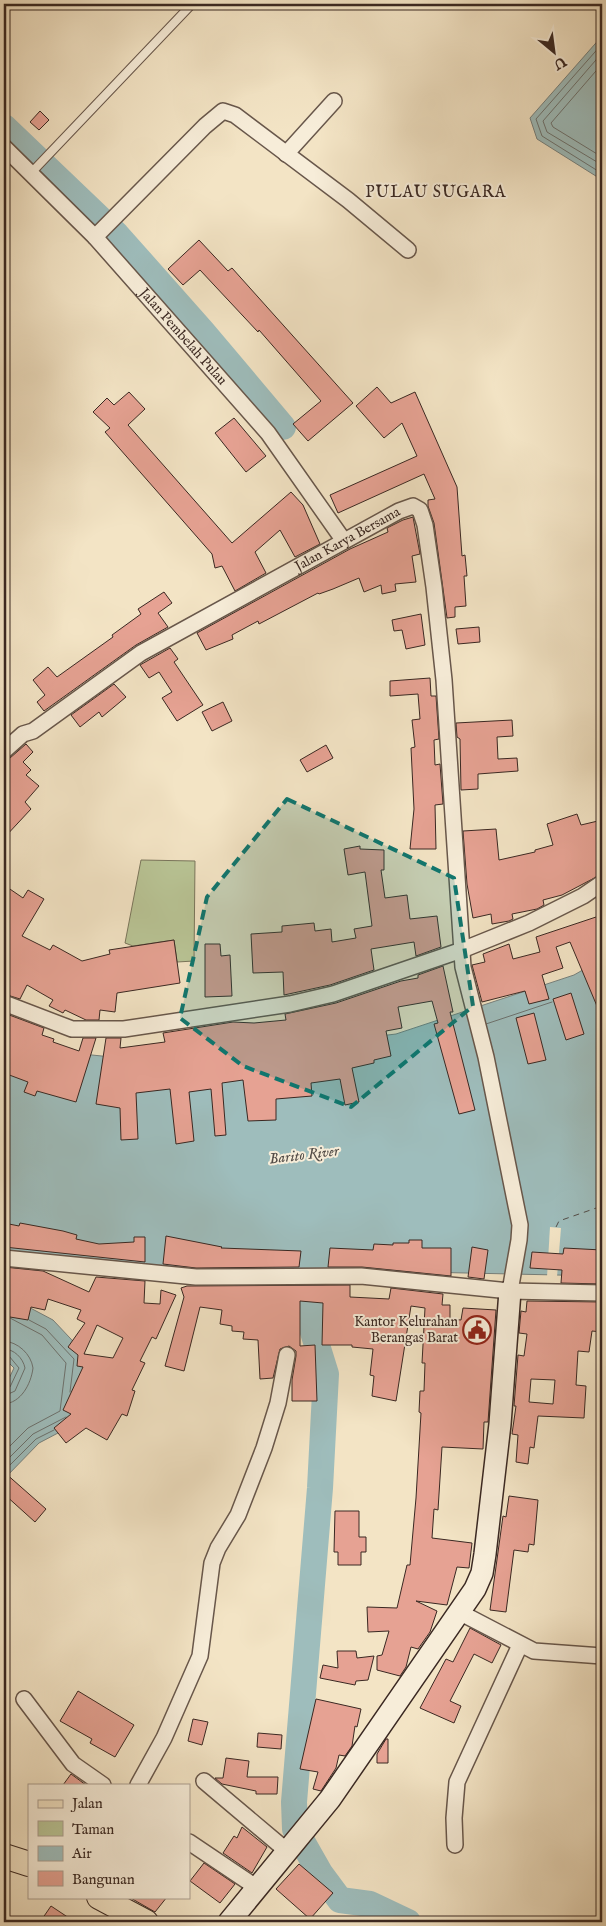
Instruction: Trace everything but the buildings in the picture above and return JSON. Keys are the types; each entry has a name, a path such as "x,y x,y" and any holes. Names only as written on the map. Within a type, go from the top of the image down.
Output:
{"main road":[{"path":"4,1856 28,1864"},
{"path":"101,1898 146,1922"}],"street":[{"path":"286,154 334,101"},
{"path":"99,233 114,216 223,111 235,115 348,200 408,250"},
{"name":"Jalan Pembelah Pulau","path":"4,147 99,233 268,432 344,541"},
{"name":"Jalan Karya Bersama","path":"4,750 22,734 33,730 141,653 408,506 417,508 422,512 434,587 444,680 462,950"},
{"path":"4,1003 72,1029 124,1030 312,1000 462,950 529,923 583,896 602,883"},
{"path":"229,1922 330,1799 475,1590 482,1573 500,1424 511,1286 520,1226 486,1057 463,967 462,950"},
{"path":"4,1258 196,1277 361,1276 602,1293"},
{"path":"139,1784 164,1738 200,1656 212,1563 238,1515 264,1448 278,1403 287,1355"},
{"path":"459,1612 534,1651 602,1656"},
{"path":"455,1845 454,1818 457,1782 520,1645"},
{"path":"24,1699 73,1764 102,1784"},
{"path":"204,1781 292,1845"},
{"path":"190,1843 256,1887"}],"lane":[{"path":"32,171 192,4"}],"highlighted area":[{"path":"287,799 454,878 473,1006 351,1107 243,1066 180,1018 207,897"}],"green space":[{"path":"141,860 195,861 194,961 177,962 174,940 133,946 125,943"}],"water":[{"path":"602,36 602,174 599,178 537,139 530,118"},
{"name":"Barito River","path":"602,959 602,1276 103,1265 32,1255 4,1294 4,1046 131,1059 224,1055 396,1034 574,975"},
{"path":"4,1294 53,1320 86,1355 77,1423 39,1443 4,1479 4,1389 14,1368 4,1358"}],"pier":[{"path":"550,1227 561,1228 557,1277 547,1277"}],"waterway":[{"path":"4,127 117,235 203,332 283,427"},
{"path":"311,1247 312,1329 326,1374 320,1488 294,1802 295,1829 320,1873 340,1900 370,1904 408,1922"}],"ferry route":[{"path":"556,1227 559,1221 602,1206"}],"place":[{"name":"Kantor Kelurahan Berangas Barat","path":"477,1330"}],"district":[{"name":"PULAU SUGARA","path":"436,193"}]}
